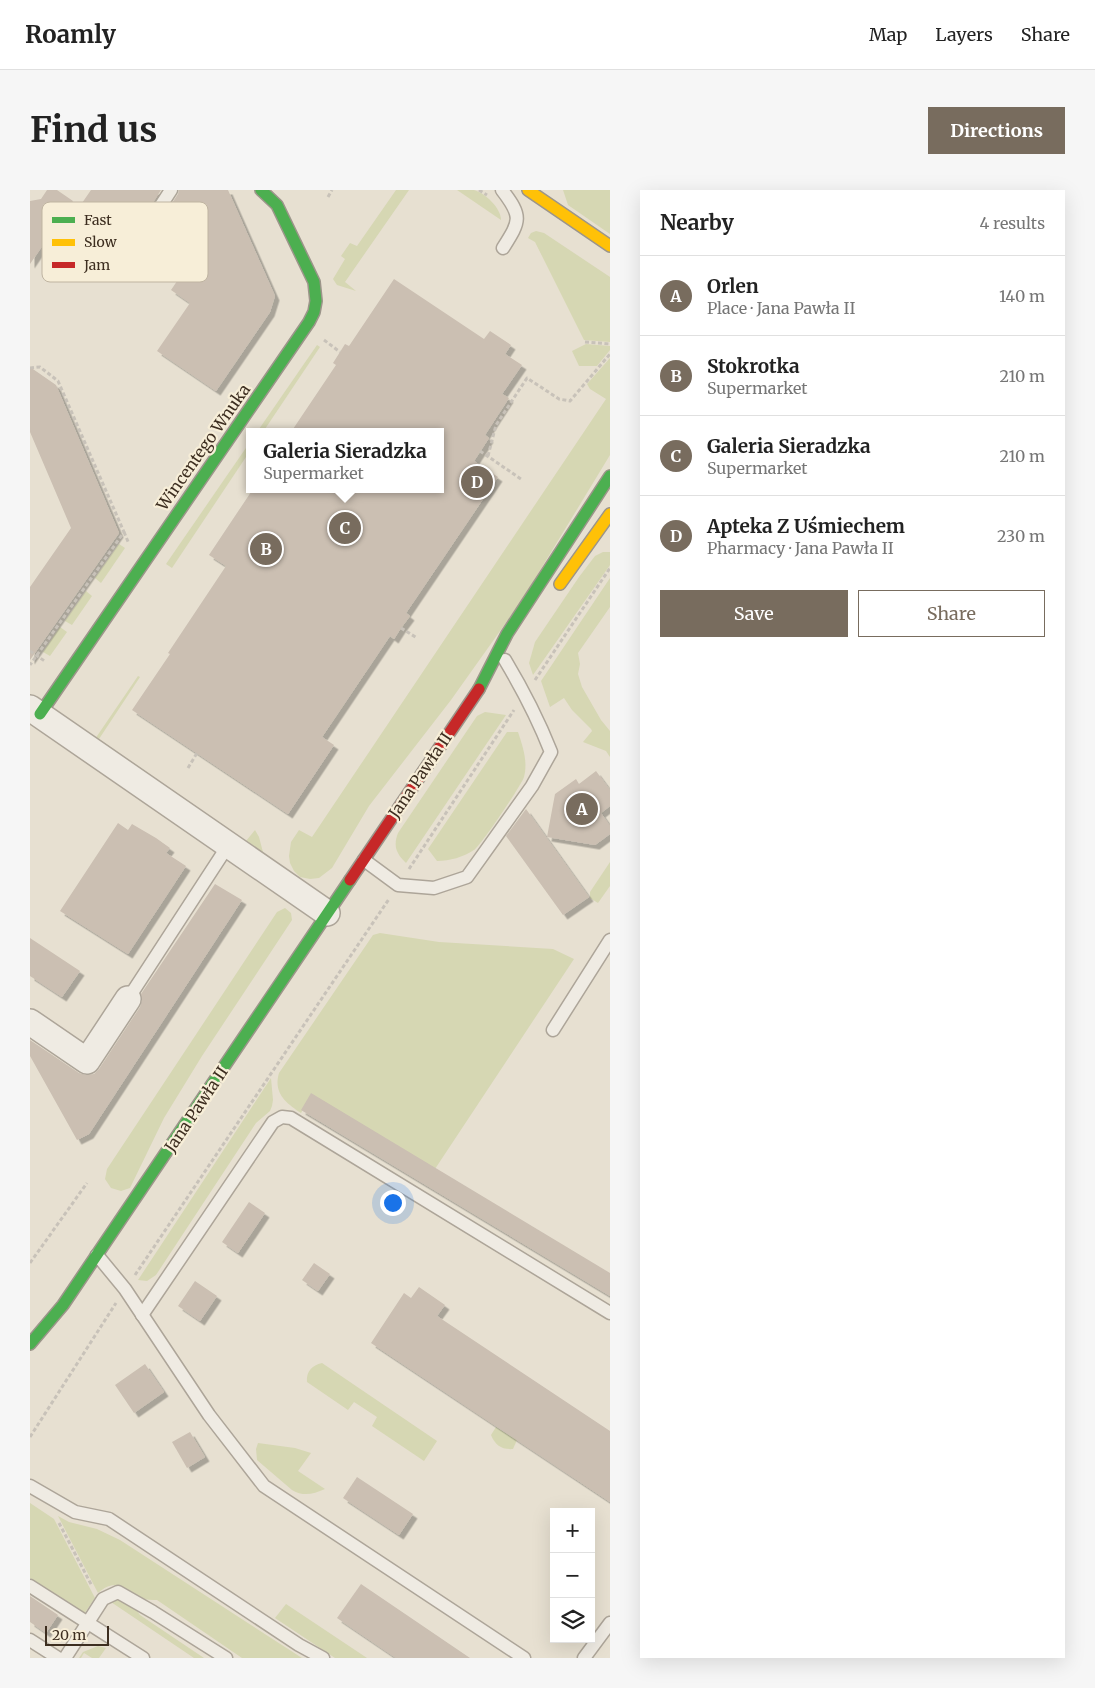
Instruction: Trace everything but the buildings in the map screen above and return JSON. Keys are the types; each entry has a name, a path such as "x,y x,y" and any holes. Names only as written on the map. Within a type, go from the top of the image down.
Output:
{"main road":[{"name":"Wincentego Wnuka","path":"35,711 309,322 314,312 316,301 314,282 277,205 261,190"},
{"path":"528,190 610,246"},
{"name":"Jana Pawła II","path":"480,688 507,634 610,476"},
{"path":"555,592 610,514"},
{"name":"Jana Pawła II","path":"34,1348 480,688 508,656"}],"street":[{"path":"35,711 327,913"},
{"path":"30,1022 86,1061 128,998"}],"lane":[{"path":"163,202 171,190"},
{"path":"502,190 510,200 517,222 515,229 503,248"},
{"path":"364,860 398,885 434,888 467,877 532,786 551,752 542,728 508,656"},
{"path":"128,998 229,844"},
{"path":"553,1030 610,940"},
{"path":"142,1315 273,1122 282,1116 291,1118 610,1313"},
{"path":"97,1255 125,1289 208,1415 264,1486 524,1658"},
{"path":"30,1486 75,1512 109,1520 299,1645 323,1658"},
{"path":"30,1586 143,1658"},
{"path":"65,1658 101,1602 118,1592 154,1612 226,1658"},
{"path":"584,1658 610,1623"},
{"path":"30,1640 58,1658"}],"path":[{"path":"328,197 332,190"},
{"path":"585,342 610,344"},
{"path":"488,456 496,425 527,378 559,400 570,400 610,354"},
{"path":"30,368 40,367 58,381 124,532 30,665"},
{"path":"480,451 521,479"},
{"path":"129,546 134,542"},
{"path":"30,1438 125,1289 610,568"},
{"path":"401,628 417,638"},
{"path":"30,651 50,664"},
{"path":"188,768 197,753"},
{"path":"30,1263 87,1183"}],"green space":[{"path":"396,190 409,190 345,282 356,291 337,285 333,279 345,259 341,256 350,243 357,246"},
{"path":"457,190 474,190 483,194 495,206 501,220"},
{"path":"563,190 610,190 610,234 568,205"},
{"path":"536,231 544,233 610,277 610,342 584,340 535,242 528,238 531,233"},
{"path":"586,344 610,346 610,350 597,366 579,366 572,351"},
{"path":"317,345 320,347 266,428 260,428"},
{"path":"610,358 610,455 522,600 451,700 369,806 332,868 319,878 300,877 290,863 291,842 299,830 312,837 606,399 590,389 587,384"},
{"path":"246,448 246,457 172,568 166,564"},
{"path":"119,544 125,548 101,583 95,578"},
{"path":"603,552 610,552 610,565 533,675 529,663 535,642 579,577 595,556"},
{"path":"610,578 610,607 578,653 580,664 578,674 582,687 601,720 610,731 610,757 606,751 583,742 592,731 572,710 564,698 550,707 541,681"},
{"path":"86,591 92,596 72,625 65,621"},
{"path":"60,627 67,632 50,656 43,652"},
{"path":"138,676 140,677 99,739 246,841 255,830 264,856 95,739"},
{"path":"485,712 506,715 406,863 396,849 398,833 477,716"},
{"path":"507,732 518,732 522,743 525,766 524,777 521,783 509,803 474,850 456,858 437,861 428,849"},
{"path":"610,862 610,886 598,903 590,898 590,892"},
{"path":"285,908 291,913 292,920 202,1056 164,1118 130,1188 121,1191 111,1188 105,1179 107,1169 277,912"},
{"path":"380,933 439,942 553,949 574,959 435,1169 311,1096 301,1113 290,1105 279,1092 279,1073 373,935"},
{"path":"271,1078 273,1100 270,1111 256,1123 156,1275 147,1281 138,1280"},
{"path":"322,1363 437,1441 424,1461 372,1426 377,1417 354,1402 348,1410 307,1382 310,1370 315,1365"},
{"path":"496,1427 517,1440 513,1449 502,1448 495,1442 491,1435"},
{"path":"258,1443 295,1448 311,1453 298,1471 325,1489 308,1494 301,1494 292,1490 257,1460 256,1449"},
{"path":"30,1503 54,1519 95,1598 84,1614 30,1578"},
{"path":"58,1516 69,1522 97,1529 120,1540 302,1658 242,1658 157,1600 141,1598 115,1585 105,1588 98,1593"},
{"path":"116,1599 130,1604 140,1615 204,1658 194,1658 111,1602"},
{"path":"286,1604 367,1658 335,1658 275,1618"},
{"path":"98,1646 106,1648 99,1658 92,1658 84,1653 79,1658 83,1652"}],"traffic: fast":[{"path":"40,714 309,322 314,312 316,301 314,282 277,205 261,190"},
{"path":"479,689 507,634 610,476"},
{"path":"30,1344 63,1305 350,880"}],"traffic: slow":[{"path":"528,190 610,246"},
{"path":"560,584 610,514"}],"traffic: jam":[{"path":"350,880 479,689"}],"place":[{"name":"Apteka Z Uśmiechem","path":"477,482"},
{"name":"Galeria Sieradzka","path":"345,528"},
{"name":"Stokrotka","path":"266,549"},
{"name":"Orlen","path":"582,809"}]}
